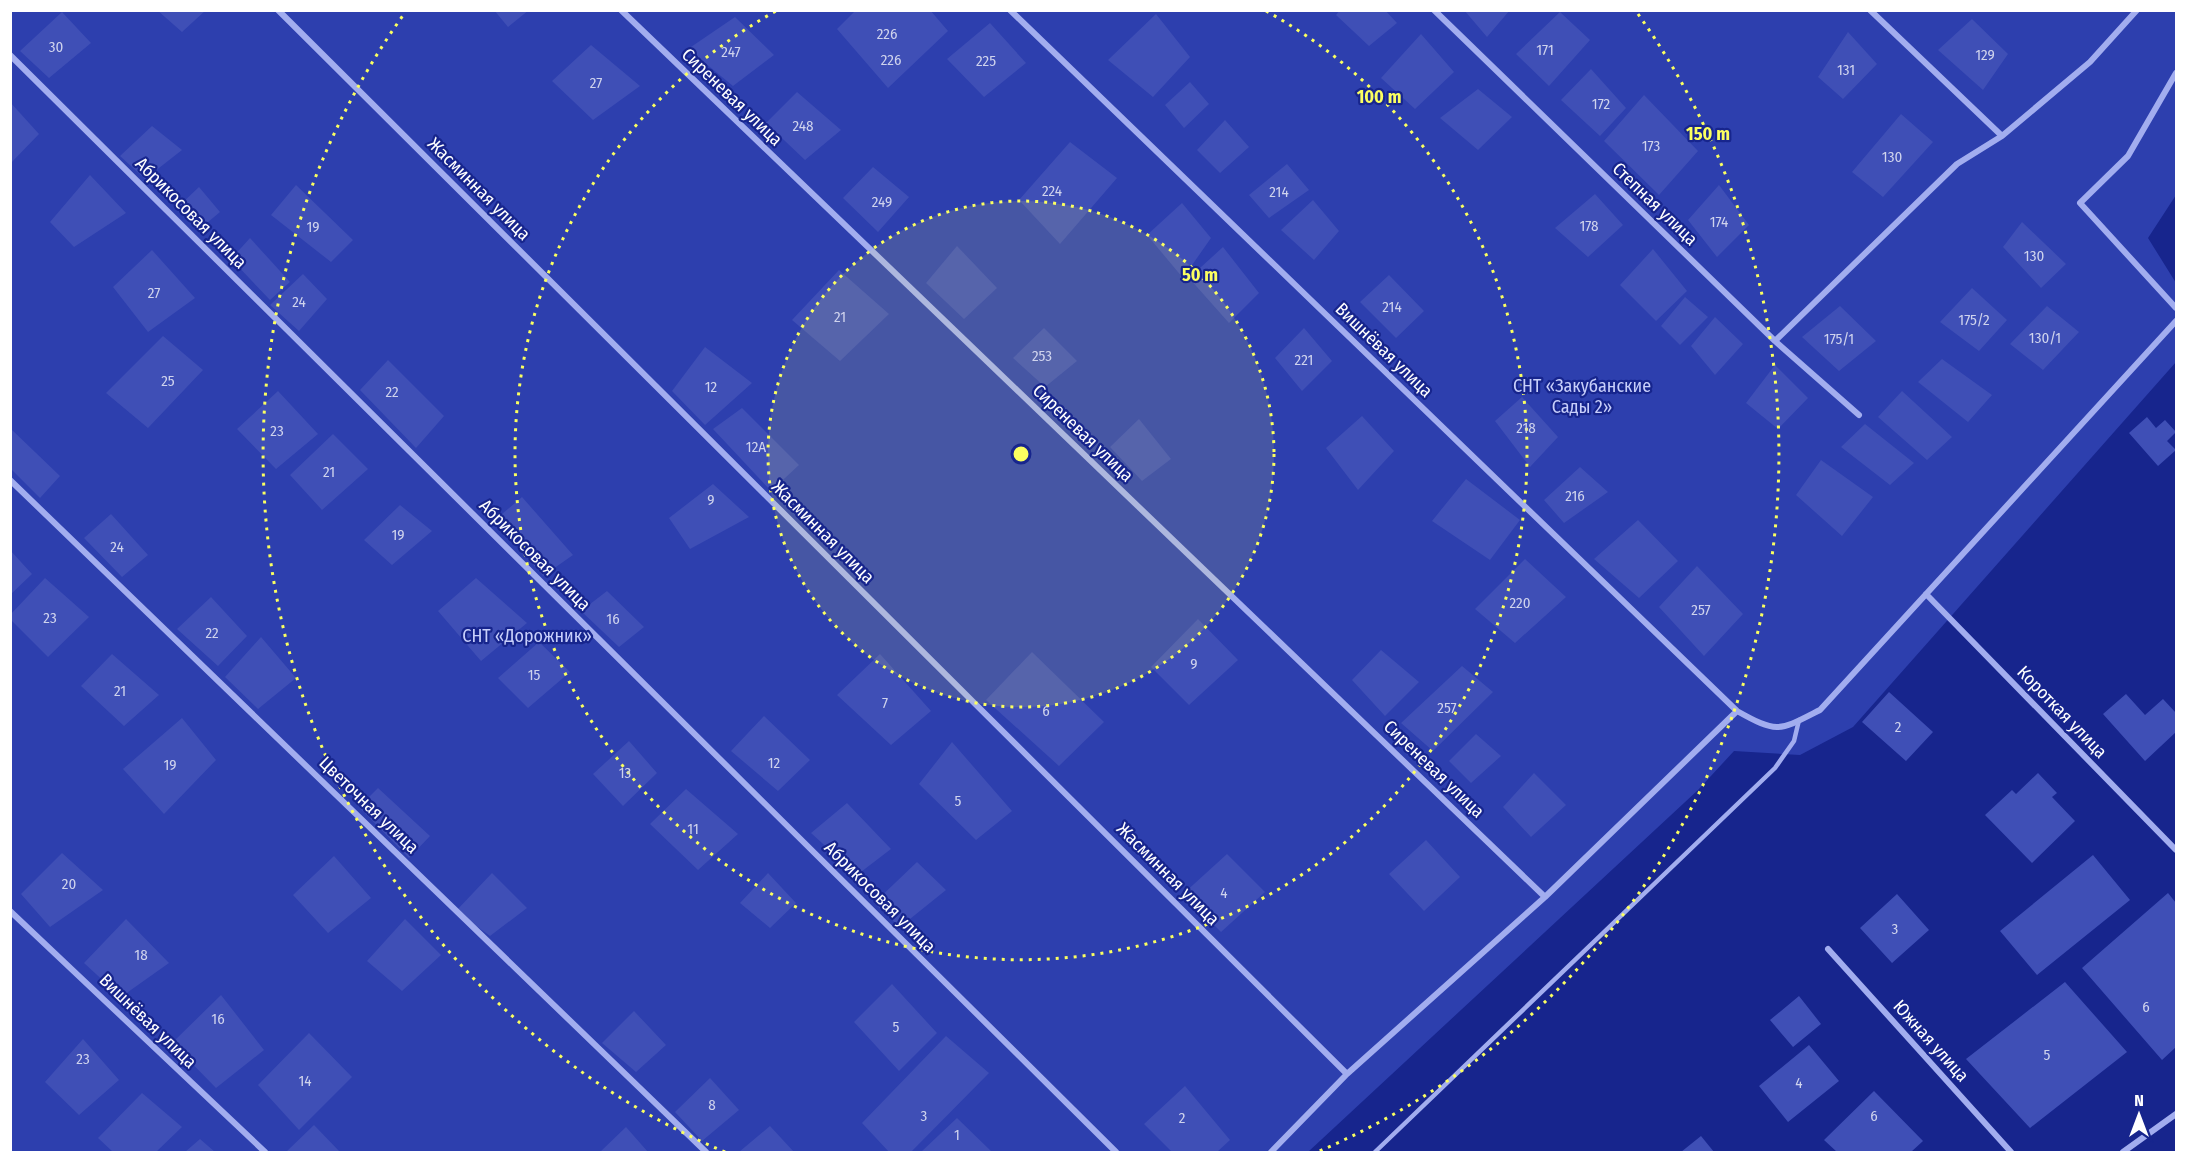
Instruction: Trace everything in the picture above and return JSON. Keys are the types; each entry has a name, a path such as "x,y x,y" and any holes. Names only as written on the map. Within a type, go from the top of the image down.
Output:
{"street":[{"name":"Жасминная улица","path":"278,10 1347,1074"},
{"name":"Сиреневая улица","path":"621,10 1545,897"},
{"name":"Вишнёвая улица","path":"1010,10 1737,711 1761,724 1783,728 1820,710 2176,321"},
{"name":"Степная улица","path":"1434,10 1775,341 1859,415"},
{"path":"1870,10 2002,136"},
{"path":"1775,341 1957,164 2002,136 2090,62 2137,10"},
{"name":"Абрикосовая улица","path":"10,55 1116,1152"},
{"path":"2176,72 2128,156 2080,203 2176,308"},
{"name":"Цветочная улица","path":"10,480 706,1152"},
{"name":"Короткая улица","path":"1926,594 2176,850"},
{"path":"1270,1152 1347,1074 1545,897 1737,711"},
{"name":"Вишнёвая улица","path":"10,911 265,1152"},
{"name":"Южная улица","path":"1828,949 2011,1152"},
{"path":"2123,1152 2176,1114"}],"lane":[{"path":"1375,1152 1775,768 1794,741 1799,720"}],"green space":[{"name":"СНТ «Дорожник»","path":"10,11 2176,11 2176,195 2148,238 2176,283 2176,362 1853,727 1800,755 1734,751 1698,790 1308,1152 11,1152"}],"building":[{"path":"157,10 206,10 182,32"},
{"path":"494,10 529,10 508,27"},
{"path":"856,10 930,10 948,31 888,88 837,29"},
{"path":"1340,10 1385,10 1397,23 1369,46 1336,15"},
{"path":"1464,10 1510,10 1487,37"},
{"path":"62,12 91,43 49,78 20,51"},
{"path":"1560,12 1590,40 1549,86 1516,54"},
{"path":"1156,14 1190,57 1153,97 1108,60"},
{"path":"735,17 774,55 733,86 688,49"},
{"path":"1972,19 2008,54 1983,90 1938,50"},
{"path":"990,23 1026,63 984,97 947,59"},
{"path":"1848,32 1877,64 1843,99 1818,77"},
{"path":"1421,34 1454,72 1415,109 1381,78"},
{"path":"591,45 640,86 593,120 552,81"},
{"path":"1591,69 1626,108 1600,136 1561,100"},
{"path":"1190,82 1209,104 1184,128 1165,105"},
{"path":"1478,89 1512,117 1478,150 1440,118"},
{"path":"797,92 841,130 805,160 766,123"},
{"path":"1644,95 1698,151 1659,195 1604,141"},
{"path":"10,102 39,134 10,164"},
{"path":"1901,114 1933,142 1883,197 1852,172"},
{"path":"1225,120 1249,147 1220,173 1197,150"},
{"path":"152,126 182,150 145,179 120,156"},
{"path":"1070,142 1117,178 1060,244 1019,200"},
{"path":"1287,164 1309,190 1269,218 1249,195"},
{"path":"873,167 909,197 878,232 843,198"},
{"path":"90,175 126,213 74,247 50,222"},
{"path":"296,185 353,240 331,262 271,215"},
{"path":"1719,185 1749,225 1717,257 1688,220"},
{"path":"199,187 220,212 201,228 180,205"},
{"path":"1595,194 1623,225 1588,257 1555,228"},
{"path":"1313,200 1339,231 1314,260 1281,230"},
{"path":"1182,203 1211,238 1183,278 1147,235"},
{"path":"2022,222 2066,264 2041,288 2003,247"},
{"path":"250,238 290,282 270,300 231,259"},
{"path":"957,246 997,288 964,319 926,283"},
{"path":"1223,247 1259,293 1229,323 1189,278"},
{"path":"1653,249 1687,291 1656,321 1620,285"},
{"path":"152,250 195,298 148,332 113,287"},
{"path":"839,270 889,314 840,361 792,320"},
{"path":"303,274 327,299 299,331 270,305"},
{"path":"1389,275 1424,311 1396,338 1360,302"},
{"path":"1972,288 2007,320 1979,351 1940,322"},
{"path":"1685,297 1708,317 1680,345 1661,326"},
{"path":"1840,306 1876,341 1839,371 1802,337"},
{"path":"2047,306 2079,332 2043,370 2010,344"},
{"path":"1715,317 1743,344 1715,375 1691,346"},
{"path":"1044,328 1077,361 1045,387 1013,358"},
{"path":"1304,328 1332,361 1302,391 1275,358"},
{"path":"163,336 203,370 148,428 106,393"},
{"path":"705,347 752,383 705,425 672,391"},
{"path":"1942,359 1992,395 1968,422 1918,382"},
{"path":"388,360 444,416 416,448 360,390"},
{"path":"1775,365 1808,398 1778,429 1746,403"},
{"path":"278,391 318,434 276,469 237,429"},
{"path":"1902,391 1952,437 1927,460 1878,417"},
{"path":"1522,397 1558,437 1530,467 1495,421"},
{"path":"742,408 799,465 771,491 713,429"},
{"path":"1362,416 1394,451 1358,490 1326,448"},
{"path":"2147,417 2156,428 2165,420 2176,432 2167,441 2176,450 2158,466 2129,433"},
{"path":"1139,419 1171,459 1142,481 1110,447"},
{"path":"1865,424 1914,463 1890,485 1841,447"},
{"path":"10,428 60,476 40,498 10,468"},
{"path":"333,434 368,469 322,510 290,475"},
{"path":"1821,460 1873,497 1842,536 1796,495"},
{"path":"1580,467 1608,492 1564,523 1544,500"},
{"path":"1466,479 1520,520 1490,560 1432,521"},
{"path":"713,484 749,517 690,549 669,518"},
{"path":"522,497 573,555 543,576 495,520"},
{"path":"400,505 432,531 392,565 364,540"},
{"path":"111,514 148,555 122,577 84,538"},
{"path":"1638,520 1678,561 1639,598 1594,559"},
{"path":"10,550 32,574 10,595"},
{"path":"1525,559 1566,597 1515,643 1475,609"},
{"path":"1697,566 1743,614 1704,656 1659,607"},
{"path":"45,578 89,617 48,657 10,619 10,615"},
{"path":"476,578 527,623 481,661 438,611"},
{"path":"607,591 644,627 619,647 581,611"},
{"path":"211,597 247,636 218,666 177,629"},
{"path":"1198,619 1238,660 1189,705 1151,667"},
{"path":"261,637 296,678 258,709 225,677"},
{"path":"539,642 570,672 528,708 498,678"},
{"path":"1381,650 1419,682 1385,716 1352,680"},
{"path":"1032,652 1104,722 1059,766 986,700"},
{"path":"112,654 159,695 124,726 81,686"},
{"path":"880,654 931,711 891,745 837,695"},
{"path":"1462,666 1493,692 1433,751 1401,723"},
{"path":"1889,692 1933,732 1906,761 1862,722"},
{"path":"2126,694 2145,715 2163,699 2176,713 2176,732 2145,761 2103,714"},
{"path":"764,716 810,760 778,791 731,751"},
{"path":"182,718 216,760 164,814 123,769"},
{"path":"1476,734 1501,756 1471,783 1449,761"},
{"path":"629,741 657,773 623,806 593,774"},
{"path":"952,742 1012,811 976,840 919,784"},
{"path":"1534,773 1566,805 1531,837 1503,807"},
{"path":"2038,773 2057,793 2052,797 2075,821 2032,863 1985,815 2012,790 2016,794"},
{"path":"378,788 430,836 409,858 359,807"},
{"path":"686,789 738,834 698,870 650,824"},
{"path":"847,803 891,849 857,875 811,833"},
{"path":"1426,840 1460,877 1424,911 1389,874"},
{"path":"62,853 103,890 50,927 21,894"},
{"path":"1227,854 1265,892 1221,932 1183,894"},
{"path":"2093,855 2130,900 2037,975 2000,931"},
{"path":"334,856 371,898 328,933 293,895"},
{"path":"917,862 946,890 900,927 874,903"},
{"path":"492,873 527,908 490,936 456,911"},
{"path":"768,873 796,903 770,928 740,903"},
{"path":"2168,893 2176,903 2176,1047 2162,1060 2082,968"},
{"path":"1897,894 1929,930 1892,963 1860,928"},
{"path":"126,919 169,963 121,997 84,963"},
{"path":"405,919 441,955 402,991 367,961"},
{"path":"2065,982 2127,1052 2030,1128 1966,1059"},
{"path":"892,984 937,1033 899,1071 854,1022"},
{"path":"221,995 264,1050 216,1088 172,1043"},
{"path":"1799,996 1821,1024 1793,1047 1770,1020"},
{"path":"634,1011 666,1045 636,1072 602,1043"},
{"path":"309,1033 352,1077 299,1130 258,1085"},
{"path":"946,1036 989,1073 911,1152 889,1152 862,1123"},
{"path":"83,1039 119,1080 79,1115 45,1082"},
{"path":"1809,1045 1839,1081 1788,1122 1759,1086"},
{"path":"710,1078 739,1110 702,1141 675,1112"},
{"path":"1185,1086 1230,1140 1217,1152 1172,1152 1144,1124"},
{"path":"1874,1091 1923,1141 1911,1152 1837,1152 1824,1140"},
{"path":"142,1093 182,1127 156,1152 113,1152 98,1138"},
{"path":"957,1118 992,1152 921,1152"},
{"path":"314,1125 340,1152 286,1152"},
{"path":"770,1126 794,1152 739,1152"},
{"path":"626,1127 648,1152 600,1152"},
{"path":"1701,1136 1714,1152 1681,1152"},
{"path":"200,1139 215,1152 185,1152"}],"park label":[{"name":"СНТ «Закубанские Сады 2»","path":"1582,396"}]}
